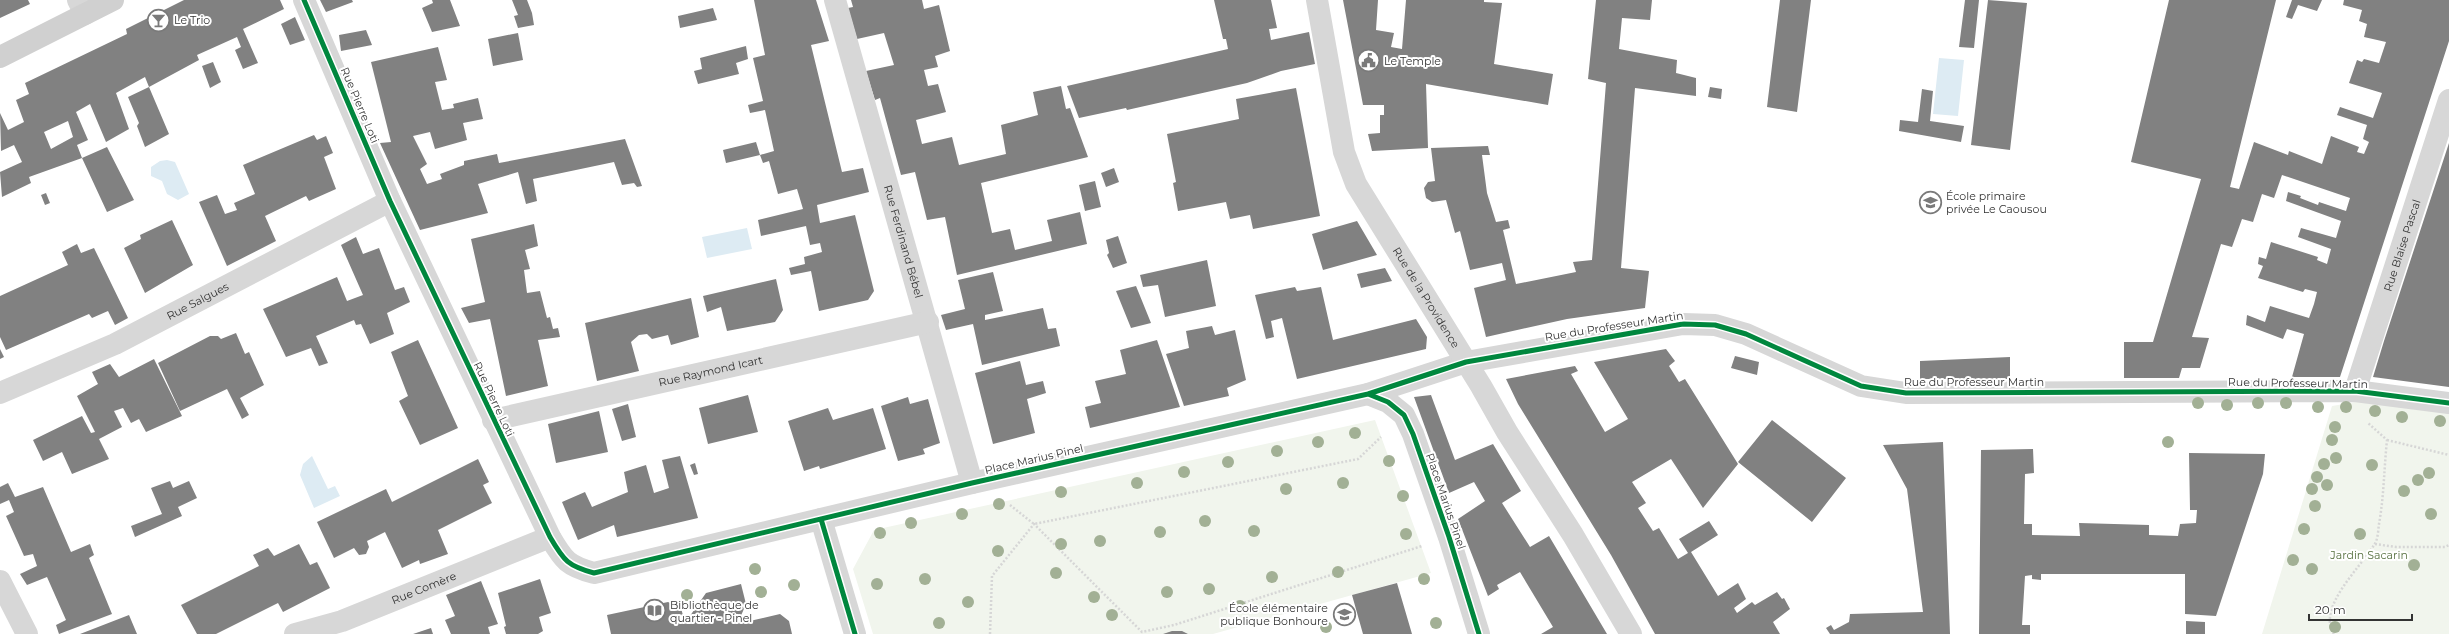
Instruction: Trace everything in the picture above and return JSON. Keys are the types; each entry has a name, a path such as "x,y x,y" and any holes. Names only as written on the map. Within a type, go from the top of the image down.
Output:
{"main road":[{"path":"0,57 82,7 113,0"}],"street":[{"name":"Rue Pierre Loti","path":"304,0 390,201 493,420 550,537 561,556 575,568 594,573 821,519"},
{"name":"Rue Ferdinand Bébel","path":"835,0 928,322 972,483"},
{"name":"Rue de la Providence","path":"1316,0 1344,152 1356,184 1631,634"},
{"name":"Rue Blaise Pascal","path":"2355,391 2449,100"},
{"name":"Rue Salgues","path":"0,393 115,344 390,201"},
{"name":"Rue Raymond Icart","path":"493,420 928,322"},
{"name":"Rue du Professeur Martin","path":"1466,362 1684,324 1715,325 1746,334 1861,386 1906,393 2355,391 2449,403"},
{"name":"Place Marius Pinel","path":"821,519 972,483 1368,394 1466,362"},
{"name":"Place Marius Pinel","path":"1368,394 1388,402 1404,415 1449,538 1479,634"},
{"path":"821,519 855,634"},
{"name":"Rue Comère","path":"295,634 342,621 550,537"},
{"path":"0,581 27,634"}],"path":[{"path":"2355,391 2356,402 2369,425 2387,440 2449,455"},
{"path":"990,634 992,576 1034,524 1358,459 1404,415"},
{"path":"2334,634 2330,628 2330,613 2336,600 2376,544 2385,494 2387,440"},
{"path":"1007,503 1034,524 1142,632 1174,624 1449,538"},
{"path":"2376,544 2396,548 2445,547 2449,545"}],"green space":[{"name":"Jardin Sacarin","path":"2356,402 2397,402 2449,411 2449,634 2262,634 2332,406"},
{"path":"1375,420 1431,573 1213,634 873,634 853,569 874,530"}],"shaded area":[{"path":"1939,58 1964,60 1958,116 1933,114"},
{"path":"167,160 175,162 189,194 178,200 167,194 162,181 151,176 151,167 160,161"},
{"path":"747,228 752,249 707,258 702,237"},
{"path":"312,456 328,489 335,486 340,496 314,508 300,475 303,464"}],"building":[{"path":"0,0 28,0 30,4 0,18"},
{"path":"184,0 280,0 284,9 243,29 258,63 243,69 235,50 241,47 237,37 197,55 199,60 149,87 145,77 116,93 129,129 106,142 90,104 76,112 88,140 77,145 82,158 29,177 31,183 2,197 0,172 22,162 14,145 1,151 0,113 8,130 24,122 16,100 29,94 25,83 127,34 126,29","holes":["68,121 73,137 51,149 44,132"]},
{"path":"320,0 352,0 353,2 326,12"},
{"path":"432,0 450,0 460,26 432,32 422,8 433,3"},
{"path":"512,0 527,0 532,13 534,25 518,28 514,16 518,15"},
{"path":"754,0 816,0 829,41 811,45 842,172 863,168 869,192 817,205 820,223 855,215 874,291 868,300 819,311 811,271 791,275 789,268 805,264 804,257 822,252 820,243 810,245 806,226 761,236 758,220 803,209 797,189 778,194 769,161 763,163 760,155 774,151 765,110 750,113 748,105 763,101 753,58 765,55"},
{"path":"851,0 922,0 924,9 939,5 950,51 935,56 938,67 924,70 928,86 938,84 946,112 916,120 922,144 952,137 959,165 1006,154 1001,125 1038,115 1033,92 1061,86 1066,109 1070,108 1088,157 981,183 992,233 1010,229 1015,250 1052,241 1047,220 1080,212 1087,244 957,275 945,217 927,220 915,172 901,175 880,98 875,100 866,71 894,65 884,33 857,39 848,8 853,7"},
{"path":"1214,0 1271,0 1277,28 1269,29 1271,40 1309,32 1315,64 1281,71 1247,83 1127,110 1126,108 1079,118 1067,86 1228,49 1226,39 1223,39"},
{"path":"1343,0 1378,0 1376,30 1394,33 1391,47 1402,49 1406,0 1484,0 1484,2 1502,3 1494,64 1553,74 1548,105 1426,84 1428,148 1372,151 1368,134 1380,133 1380,115 1384,115 1384,105 1363,105"},
{"path":"1596,0 1652,0 1650,20 1622,18 1619,49 1677,60 1676,73 1696,78 1696,96 1635,88 1621,268 1649,271 1645,308 1567,319 1486,337 1474,288 1506,280 1502,263 1470,270 1460,231 1455,233 1446,200 1432,202 1426,198 1424,188 1428,182 1435,181 1431,148 1488,146 1490,155 1482,155 1487,193 1496,222 1508,220 1510,228 1503,230 1516,284 1576,272 1573,262 1592,260 1606,83 1588,79"},
{"path":"1780,0 1811,0 1797,112 1767,107"},
{"path":"1965,0 1979,0 1974,48 1959,47"},
{"path":"1988,0 2027,3 2010,150 1971,145"},
{"path":"2169,0 2276,0 2230,187 2239,189 2254,142 2288,155 2289,151 2322,164 2331,136 2359,147 2357,152 2364,154 2369,142 2363,139 2367,125 2337,115 2340,107 2373,118 2382,93 2349,83 2357,60 2362,62 2364,59 2379,63 2386,42 2364,37 2367,24 2359,21 2362,10 2343,5 2344,0 2449,0 2449,41 2340,377 2292,377 2304,334 2287,329 2283,339 2246,325 2247,315 2265,322 2270,306 2309,318 2314,304 2317,292 2305,289 2303,292 2258,278 2263,266 2258,264 2259,257 2266,259 2271,242 2318,257 2317,260 2327,264 2331,249 2298,237 2301,228 2336,238 2341,221 2286,201 2288,192 2301,196 2300,198 2318,205 2319,202 2346,211 2350,198 2282,175 2274,198 2262,194 2253,222 2242,219 2232,247 2221,244 2192,337 2209,338 2200,368 2182,368 2179,378 2124,378 2124,342 2153,342 2201,179 2131,162"},
{"path":"2292,0 2322,0 2317,11 2298,5 2292,19 2286,17"},
{"path":"713,8 717,20 680,28 678,16"},
{"path":"295,17 305,40 290,45 281,24"},
{"path":"366,30 372,45 341,51 339,35"},
{"path":"518,33 523,60 493,66 488,39"},
{"path":"746,46 748,59 736,63 739,74 698,84 694,71 702,69 700,58"},
{"path":"438,47 447,80 435,82 442,110 454,108 453,104 478,98 483,119 463,123 467,140 435,149 430,132 413,136 427,164 420,169 427,184 442,179 440,174 464,165 464,161 497,154 499,163 625,139 642,186 637,187 634,183 622,185 614,162 533,179 537,201 526,204 518,172 478,184 488,213 420,230 380,143 391,142 371,62"},
{"path":"213,62 221,82 210,88 202,66"},
{"path":"149,87 169,134 145,147 137,126 139,123 128,97"},
{"path":"1710,87 1722,89 1721,99 1708,97"},
{"path":"1296,88 1320,216 1253,229 1250,215 1230,219 1226,202 1178,211 1173,183 1176,182 1167,134 1239,119 1236,99"},
{"path":"1922,89 1933,91 1930,121 1964,126 1961,142 1899,131 1900,120 1918,122"},
{"path":"314,135 317,140 326,136 333,153 324,157 336,189 309,201 306,196 265,216 276,241 227,266 199,202 217,195 225,214 237,210 234,203 255,194 243,165"},
{"path":"756,142 760,155 726,163 723,150"},
{"path":"2449,143 2449,387 2373,377 2384,341"},
{"path":"107,147 134,200 107,212 82,158"},
{"path":"1114,168 1119,182 1106,187 1101,173"},
{"path":"1095,181 1101,207 1085,211 1079,185"},
{"path":"46,193 50,203 45,205 41,195"},
{"path":"172,220 193,265 145,293 124,248 141,239 140,235"},
{"path":"1357,221 1377,255 1323,270 1312,234"},
{"path":"534,224 538,246 525,250 530,269 524,270 527,293 540,291 547,318 550,317 553,329 558,328 560,337 538,340 548,386 506,396 490,319 469,323 461,308 485,302 471,239"},
{"path":"1118,236 1127,263 1113,268 1107,255 1109,253 1106,240"},
{"path":"356,237 363,254 379,248 395,290 404,287 410,302 387,313 394,334 370,344 361,324 356,325 354,320 316,336 328,363 319,366 311,348 286,357 263,309 337,277 347,301 363,295 341,245"},
{"path":"77,244 81,253 94,248 128,318 115,325 108,311 92,318 89,314 6,350 0,337 0,296 68,265 62,252"},
{"path":"1207,260 1216,306 1165,317 1158,285 1143,287 1140,275"},
{"path":"1385,268 1392,281 1361,288 1357,274"},
{"path":"993,272 1003,311 985,315 985,320 1043,308 1048,329 1056,328 1060,346 982,365 973,324 946,330 941,315 965,309 958,280"},
{"path":"776,279 783,310 775,322 727,331 721,307 707,312 703,296"},
{"path":"1136,286 1151,323 1131,328 1116,291"},
{"path":"1295,287 1297,291 1321,287 1333,340 1416,319 1427,337 1426,349 1297,379 1282,318 1271,321 1274,337 1266,339 1255,295"},
{"path":"691,298 699,337 671,345 668,335 652,339 647,334 639,335 631,342 639,371 597,381 585,323"},
{"path":"1212,326 1215,335 1235,330 1246,380 1227,388 1229,396 1184,406 1166,354 1189,348 1186,331"},
{"path":"236,333 245,354 249,352 264,385 240,398 249,415 242,419 227,389 180,411 158,363 210,336 218,336 221,339"},
{"path":"418,340 458,428 420,445 399,401 408,396 391,352"},
{"path":"1157,340 1180,407 1090,428 1085,407 1101,403 1095,381 1126,374 1120,350"},
{"path":"0,349 4,357 0,359"},
{"path":"1666,349 1675,361 1669,366 1679,382 1685,379 1738,464 1703,508 1671,459 1632,482 1646,503 1638,508 1653,531 1659,528 1678,559 1688,553 1679,539 1709,521 1718,535 1691,552 1718,596 1738,583 1746,599 1734,608 1737,613 1752,602 1755,605 1777,592 1782,599 1784,598 1790,609 1773,622 1780,634 1655,634 1611,555 1518,404 1506,379 1575,366 1578,371 1571,374 1605,432 1628,419 1594,362"},
{"path":"1735,356 1759,362 1757,375 1731,368"},
{"path":"2010,357 2010,379 1920,379 1920,361"},
{"path":"154,359 182,416 146,432 139,419 131,423 123,408 114,411 122,427 99,439 109,459 72,474 62,452 43,461 33,440 82,416 91,433 95,432 77,396 98,384 92,372 110,364 119,377"},
{"path":"1020,361 1026,385 1043,381 1046,393 1027,399 1035,433 993,444 975,373"},
{"path":"748,395 758,432 708,444 699,408"},
{"path":"1431,395 1455,460 1493,444 1521,491 1502,503 1530,547 1549,536 1607,634 1541,634 1553,627 1520,572 1497,585 1499,589 1488,596 1458,519 1485,501 1474,482 1449,493 1414,397"},
{"path":"908,397 910,404 928,399 940,443 923,449 925,454 898,461 881,406"},
{"path":"628,404 636,437 622,441 612,409"},
{"path":"828,408 833,420 873,408 886,449 820,469 819,466 804,471 788,421"},
{"path":"599,411 608,452 556,463 548,424"},
{"path":"1772,420 1846,478 1812,522 1738,462"},
{"path":"1943,442 1950,634 1830,634 1826,628 1831,625 1834,630 1849,622 1850,614 1923,612 1907,489 1883,445"},
{"path":"2033,449 2034,473 2025,474 2024,524 2032,524 2032,535 2080,536 2079,523 2149,525 2149,535 2178,536 2180,524 2196,523 2197,510 2190,510 2189,453 2265,454 2263,474 2216,616 2185,614 2185,574 2041,574 2041,580 2032,579 2032,575 2025,576 2022,625 2030,625 2030,634 1979,634 1981,450"},
{"path":"680,456 698,518 617,537 614,525 578,540 562,502 585,492 592,507 628,492 624,472 646,465 654,493 669,488 662,460"},
{"path":"478,459 489,482 483,485 492,503 438,530 448,554 420,564 419,560 402,568 385,532 367,541 369,547 366,554 359,555 354,548 334,558 317,522 386,489 392,502"},
{"path":"695,463 698,474 694,475 690,465"},
{"path":"170,481 173,488 189,481 197,498 178,507 182,516 135,537 131,526 162,514 151,488"},
{"path":"8,483 15,497 43,487 71,552 90,544 94,555 89,558 112,614 59,634 56,625 66,620 47,577 27,585 20,574 37,566 33,554 24,556 6,516 14,512 9,500 0,504 0,487"},
{"path":"299,544 310,565 317,562 330,588 283,612 278,603 216,634 197,634 181,605 259,566 253,555 268,548 274,556"},
{"path":"540,579 551,613 539,617 543,631 538,634 506,634 504,627 506,626 498,593"},
{"path":"481,581 498,624 488,627 490,634 451,634 445,620 455,616 446,595"},
{"path":"1397,583 1412,634 1363,634 1352,595"},
{"name":"Bibliothèque de quartier - Pinel","path":"741,584 746,604 740,618 741,623 780,614 789,621 792,634 611,634 607,615 668,602 681,608 685,623 706,593"},
{"path":"129,615 137,634 80,634"},
{"path":"2186,621 2205,622 2205,634 2186,634"},
{"path":"431,628 433,634 413,634"},
{"path":"1172,631 1182,631 1188,634 1163,634"}],"cycle path":[{"path":"304,0 390,201 550,537 559,552 572,565 594,573 972,483 1368,394 1466,362 1683,324 1715,325 1746,334 1861,386 1906,393 2355,391 2449,403"},
{"path":"1368,394 1388,402 1404,415 1413,434 1449,537 1479,634"},
{"path":"821,519 855,634"}],"place":[{"name":"Le Trio","path":"159,20"},
{"name":"Le Temple","path":"1368,61"},
{"name":"École primaire privée Le Caousou","path":"1930,202"},
{"name":"Bibliothèque de quartier - Pinel","path":"654,611"},
{"name":"École élémentaire publique Bonhoure","path":"1344,614"}]}
